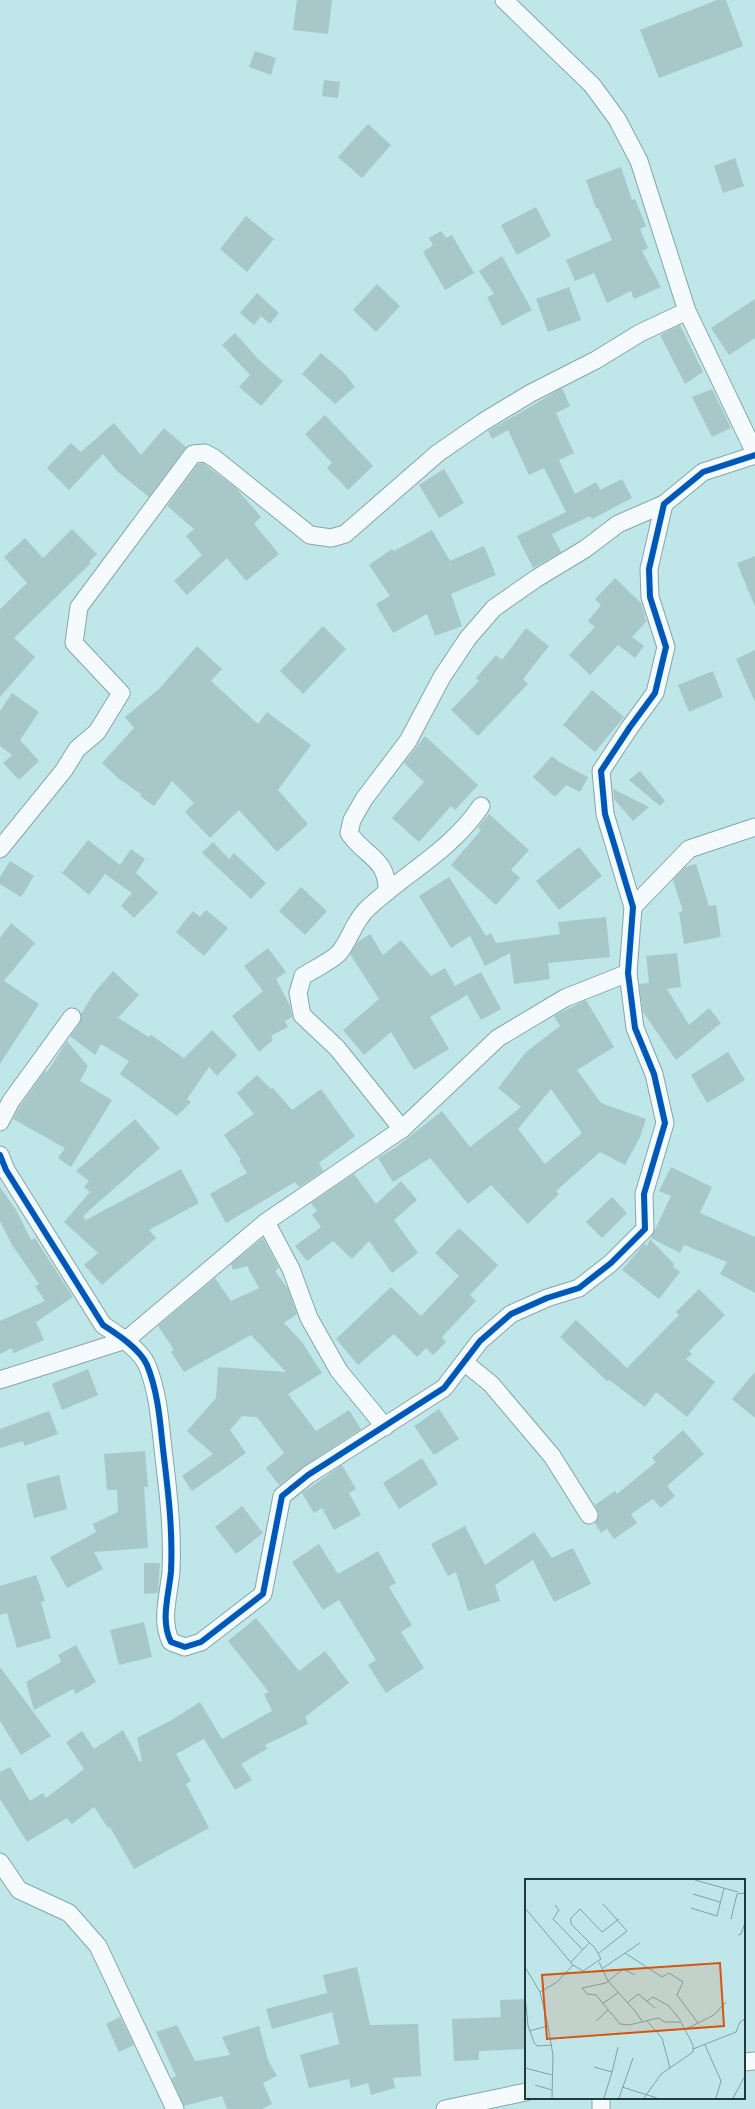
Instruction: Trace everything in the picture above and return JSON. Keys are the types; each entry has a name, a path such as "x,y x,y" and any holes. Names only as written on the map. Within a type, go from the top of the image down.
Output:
{"street":[{"path":"387,892 387,879 378,861 356,844 349,833 352,820 380,777 408,741 438,683 468,638 494,608 536,578 585,549 618,524 664,504 703,472 755,454 687,311 639,161 617,119 592,85 504,0"},
{"path":"0,849 50,788 77,749 97,732 121,693 74,643 79,606 193,454 204,453 214,458 310,535 331,538 345,534 438,453 483,422 531,393 596,360 640,333 687,311"},
{"path":"0,1155 6,1170 102,1325 126,1340 147,1364 158,1407 172,1516 171,1571 165,1619 166,1631 171,1642 186,1647 201,1642 263,1594 282,1496 308,1475 444,1388 480,1341 511,1314 547,1298 579,1288 611,1263 645,1229 644,1194 665,1123 654,1074 635,1028 628,973 632,907 605,814 601,771 655,693 666,647 650,597 649,569 664,504"},
{"path":"402,1129 337,1048 302,1015 298,993 303,976 338,954 365,911 411,872 440,853 471,821 481,806"},
{"path":"632,907 689,849 755,827"},
{"path":"0,1380 126,1340 266,1222 402,1129 498,1038 565,998 628,973"},
{"path":"0,1122 11,1101 72,1017"},
{"path":"266,1222 291,1269 309,1318 339,1371 385,1427"},
{"path":"464,1362 491,1384 552,1456 588,1515"},
{"path":"0,1862 19,1890 69,1913 98,1946 175,2109"},
{"path":"745,2062 755,2061"},
{"path":"445,2109 525,2092"}],"building":[{"path":"297,0 332,0 328,34 293,30"},
{"path":"717,0 726,0 743,46 659,78 640,30"},
{"path":"255,51 276,58 271,75 249,67"},
{"path":"324,80 340,82 338,98 322,96"},
{"path":"368,124 391,145 362,178 338,157"},
{"path":"735,158 744,186 723,193 714,166"},
{"path":"621,167 632,200 635,199 646,226 640,229 648,248 642,251 661,287 634,299 631,291 607,303 594,273 575,281 566,260 612,240 598,208 596,208 586,180"},
{"path":"536,207 551,236 517,255 501,225"},
{"path":"246,216 274,239 247,272 220,249"},
{"path":"441,231 446,238 452,235 474,273 445,290 423,252 433,245 429,238"},
{"path":"502,256 532,310 502,326 487,297 494,294 479,271"},
{"path":"377,284 400,306 376,332 353,310"},
{"path":"569,287 581,320 548,332 536,299"},
{"path":"257,293 279,313 270,324 261,316 254,325 240,313"},
{"path":"755,299 755,338 729,355 711,328"},
{"path":"680,325 703,372 685,384 660,335"},
{"path":"235,333 258,359 283,381 261,406 239,387 250,375 222,345"},
{"path":"321,353 344,373 355,387 335,404 302,374"},
{"path":"562,388 570,406 556,413 574,453 559,460 575,494 596,482 600,490 622,479 632,498 592,519 590,516 552,534 561,552 533,568 517,536 566,512 544,468 529,475 508,430 492,439 488,431"},
{"path":"712,389 731,428 712,437 692,397"},
{"path":"325,415 373,466 348,490 327,468 332,463 305,434"},
{"path":"114,423 141,455 164,428 186,447 149,497 117,471 103,454 69,490 47,468 71,443 81,452"},
{"path":"203,463 237,489 261,517 254,524 279,554 246,581 227,558 187,595 174,581 202,555 186,536 194,529 167,506 198,464"},
{"path":"444,469 464,503 439,518 419,485"},
{"path":"72,529 97,554 89,562 91,563 14,638 35,657 0,697 0,609 27,583 4,557 25,538 43,558"},
{"path":"432,530 450,561 484,546 496,575 451,594 462,626 435,636 427,614 393,633 376,604 390,596 369,565 392,549 394,551"},
{"path":"755,556 755,607 737,563"},
{"path":"615,578 641,603 644,617 647,621 632,637 644,646 635,658 618,645 590,675 569,655 595,627 588,621 601,605 595,599"},
{"path":"323,626 346,649 303,694 280,671"},
{"path":"526,628 549,646 523,679 528,684 478,736 451,710 479,681 476,678 496,655 502,660"},
{"path":"197,646 222,669 211,681 258,724 267,712 311,745 278,790 308,824 277,852 239,810 210,838 185,812 194,803 172,781 154,806 140,796 141,794 119,779 102,763 134,728 125,717 159,689"},
{"path":"755,650 755,702 736,659"},
{"path":"713,671 723,697 689,712 678,685"},
{"path":"592,690 624,717 595,752 563,725"},
{"path":"12,693 39,712 20,740 39,761 19,780 3,763 12,755 0,746 0,711"},
{"path":"425,736 478,785 455,810 451,806 419,842 392,818 424,782 404,763"},
{"path":"552,756 559,762 588,777 580,792 566,785 555,797 533,777"},
{"path":"640,771 665,801 660,806 629,780"},
{"path":"613,789 649,807 633,821 614,799"},
{"path":"489,814 529,850 511,870 520,878 496,905 451,865 481,830 478,827"},
{"path":"88,840 120,865 131,849 145,859 136,873 158,893 134,918 121,906 132,893 105,874 89,895 62,873"},
{"path":"213,842 229,859 234,853 266,883 251,899 202,853"},
{"path":"579,847 602,876 559,910 536,881"},
{"path":"10,861 34,876 21,897 0,884 0,877"},
{"path":"696,864 709,906 716,905 721,937 684,944 679,912 683,911 673,880 685,867"},
{"path":"449,877 486,936 491,933 496,943 560,934 558,922 606,917 610,957 548,963 550,979 514,984 510,953 485,966 470,936 451,948 419,896"},
{"path":"301,887 327,911 305,935 279,911"},
{"path":"206,910 228,928 204,956 176,932 193,911 200,917"},
{"path":"11,923 35,943 4,981 39,1004 0,1064 0,938"},
{"path":"370,934 383,955 401,940 431,976 445,968 455,986 481,972 501,1009 481,1020 467,995 430,1017 449,1049 414,1070 391,1032 364,1055 343,1030 379,999 350,954 358,942"},
{"path":"268,948 286,972 276,979 290,1006 292,1017 285,1021 288,1027 271,1036 273,1040 259,1052 232,1016 263,991 244,966"},
{"path":"677,953 681,987 667,989 689,1025 709,1008 721,1023 676,1060 643,1012 639,984 649,983 646,955"},
{"path":"113,971 139,995 118,1018 149,1037 151,1035 184,1058 212,1030 237,1055 217,1076 209,1067 187,1099 191,1102 177,1116 120,1074 129,1061 101,1044 95,1055 70,1036 80,1023 81,1014 94,993"},
{"path":"586,1000 614,1047 577,1070 601,1103 646,1119 640,1137 625,1165 600,1152 556,1191 559,1194 528,1224 491,1185 468,1204 430,1158 393,1182 378,1158 395,1148 442,1111 470,1147 521,1107 498,1088 526,1052 560,1026 554,1016","holes":["551,1089 582,1133 545,1164 518,1129"]},
{"path":"67,1041 88,1066 80,1081 112,1100 71,1167 58,1158 65,1148 13,1119 20,1106 45,1071 47,1072"},
{"path":"728,1052 745,1080 707,1103 691,1075"},
{"path":"257,1075 271,1089 273,1088 292,1110 321,1089 355,1136 319,1163 323,1171 299,1187 295,1182 226,1223 210,1194 247,1173 239,1161 241,1160 224,1135 254,1114 237,1093"},
{"path":"135,1119 160,1148 83,1216 86,1220 181,1169 199,1203 149,1230 156,1238 102,1285 84,1265 98,1253 64,1222 90,1192 84,1187 89,1181 76,1171"},
{"path":"671,1167 712,1187 700,1213 755,1237 755,1293 720,1274 727,1262 684,1245 680,1253 651,1238 671,1196 659,1191"},
{"path":"354,1174 376,1204 401,1181 417,1200 394,1220 418,1253 392,1273 369,1241 352,1259 333,1241 307,1261 295,1246 321,1227 312,1215 317,1211 311,1203"},
{"path":"0,1187 16,1210 31,1240 35,1238 73,1297 36,1322 44,1340 14,1353 11,1348 0,1354 0,1321 45,1301 35,1286 39,1284 12,1245 0,1221"},
{"path":"612,1197 627,1213 602,1238 586,1222"},
{"path":"459,1228 498,1265 470,1295 476,1301 442,1337 446,1342 433,1355 426,1348 417,1357 394,1334 358,1365 336,1339 391,1287 421,1316 459,1276 435,1253"},
{"path":"263,1238 279,1268 275,1271 288,1289 297,1314 284,1323 302,1342 322,1373 288,1394 316,1431 349,1410 361,1429 303,1467 279,1485 266,1468 284,1453 257,1417 242,1416 230,1430 246,1453 192,1491 182,1476 213,1454 187,1431 216,1398 218,1367 286,1372 251,1335 184,1372 171,1352 174,1350 158,1326 215,1278 231,1301 259,1288 247,1266 233,1270 231,1264"},
{"path":"650,1239 674,1264 673,1267 680,1272 659,1299 622,1270 644,1244 647,1246"},
{"path":"699,1289 725,1315 689,1351 692,1354 686,1359 715,1382 687,1417 656,1392 645,1407 609,1380 607,1381 560,1337 576,1320 627,1368 679,1315 676,1312"},
{"path":"88,1369 98,1395 62,1410 52,1384"},
{"path":"755,1372 755,1418 732,1399"},
{"path":"439,1409 459,1439 434,1455 414,1426"},
{"path":"49,1411 58,1434 24,1446 23,1441 0,1448 0,1429"},
{"path":"683,1430 704,1454 667,1486 675,1496 661,1508 653,1499 631,1514 637,1523 614,1539 607,1529 601,1533 595,1523 599,1515 595,1505 615,1491 617,1494 656,1462 652,1458"},
{"path":"145,1451 148,1487 144,1487 148,1548 94,1552 103,1569 67,1588 50,1557 96,1532 93,1524 118,1512 117,1490 107,1490 104,1454"},
{"path":"422,1458 438,1484 399,1509 383,1483"},
{"path":"342,1465 356,1489 349,1493 361,1515 334,1530 322,1508 314,1513 302,1493"},
{"path":"59,1475 67,1509 34,1518 26,1484"},
{"path":"242,1506 263,1533 236,1554 215,1527"},
{"path":"465,1526 485,1565 534,1532 552,1558 573,1548 591,1584 554,1602 533,1560 495,1585 500,1601 468,1611 456,1572 448,1576 431,1544"},
{"path":"319,1544 338,1574 378,1551 396,1583 389,1587 412,1625 401,1632 424,1668 386,1693 368,1665 376,1660 339,1600 323,1610 292,1562"},
{"path":"144,1563 160,1563 158,1593 144,1594"},
{"path":"36,1575 45,1601 41,1602 51,1638 17,1648 7,1613 0,1615 0,1586"},
{"path":"256,1618 299,1671 325,1651 349,1683 305,1717 308,1724 265,1745 267,1749 241,1764 252,1780 235,1790 204,1739 176,1754 191,1781 186,1784 209,1828 134,1869 110,1827 108,1828 94,1807 72,1824 67,1818 27,1842 0,1799 0,1772 10,1767 30,1801 43,1793 46,1798 84,1769 66,1742 82,1731 94,1749 123,1730 140,1762 142,1761 137,1738 170,1721 200,1702 222,1739 272,1711 264,1694 269,1692 228,1641"},
{"path":"144,1622 152,1657 119,1665 110,1630"},
{"path":"76,1645 96,1682 76,1694 73,1689 34,1710 26,1682 61,1662 58,1655"},
{"path":"0,1667 51,1736 21,1755 0,1721"},
{"path":"357,1967 370,2025 418,2024 421,2076 393,2078 395,2088 371,2095 368,2083 351,2088 349,2079 309,2088 300,2055 339,2044 332,2012 272,2029 266,2009 327,1993 323,1975"},
{"path":"525,1999 525,2049 479,2051 479,2060 454,2061 452,2019 501,2017 500,2000"},
{"path":"120,2017 134,2045 119,2052 106,2024"},
{"path":"177,2025 195,2061 230,2055 222,2037 259,2026 268,2060 277,2076 263,2083 272,2104 262,2109 227,2109 222,2096 184,2106 172,2080 172,2078 176,2076 156,2032"}],"cycle path":[{"path":"0,1155 6,1170 103,1325 134,1348 144,1359 147,1365 154,1386 158,1407 170,1510 171,1571 166,1607 166,1625 171,1642 185,1647 201,1642 263,1594 282,1496 308,1475 444,1388 480,1341 511,1314 547,1298 579,1288 611,1263 645,1229 644,1194 665,1123 654,1074 635,1028 628,973 633,907 605,814 601,771 630,727 655,693 666,647 650,597 649,569 664,504 703,472 755,455"}]}
